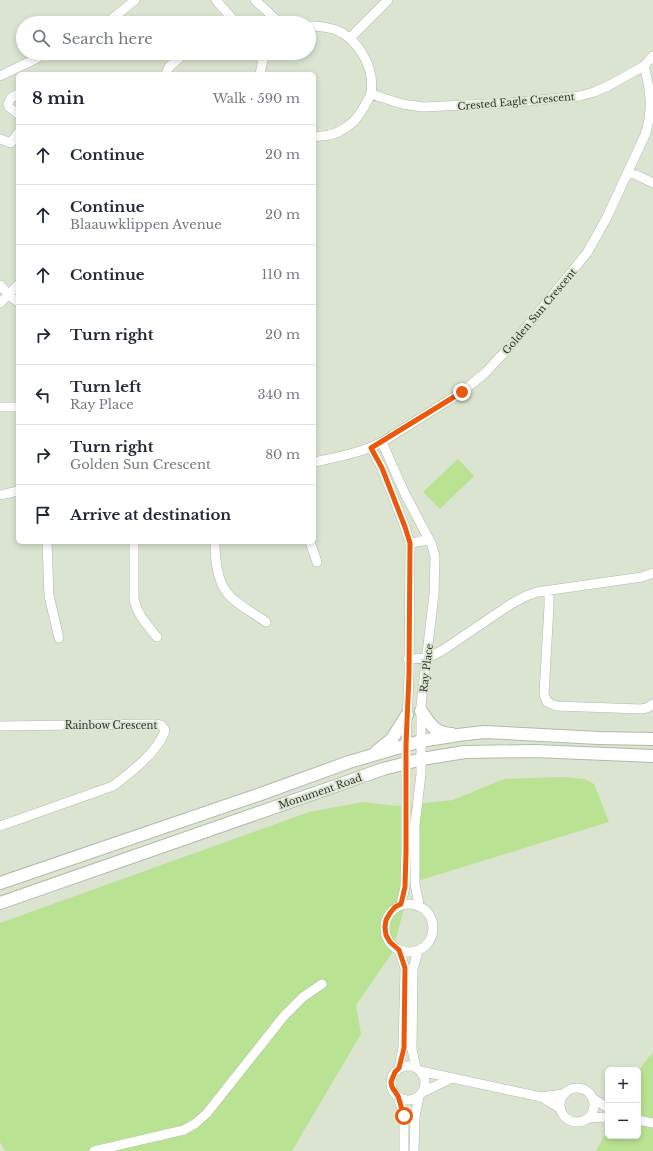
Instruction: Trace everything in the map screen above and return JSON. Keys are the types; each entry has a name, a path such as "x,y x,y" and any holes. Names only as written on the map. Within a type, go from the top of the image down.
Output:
{"main road":[{"path":"421,711 437,731 458,735"},
{"path":"370,756 392,739 407,715"},
{"name":"Monument Road","path":"0,884 251,798 350,762 421,741 484,732 599,738 653,739"},
{"name":"Monument Road","path":"0,903 383,769 422,759 464,752 535,751 653,756"}],"street":[{"path":"116,16 135,0"},
{"path":"216,0 230,16"},
{"path":"255,0 272,16"},
{"path":"350,38 388,0"},
{"path":"316,26 337,30 350,38 362,52 369,70 371,94 357,118 345,128 330,135 316,137"},
{"name":"Crested Eagle Crescent","path":"371,94 402,104 423,108 509,103 580,96 594,92 644,66 653,56"},
{"path":"0,76 33,60"},
{"path":"167,72 169,67 176,60"},
{"path":"260,72 262,60"},
{"name":"Golden Sun Crescent","path":"316,462 349,455 371,448 382,442 462,392 500,358 587,253 607,217 646,136 650,124 651,97 644,66"},
{"path":"16,95 11,98 8,104 9,107 16,112"},
{"path":"0,139 14,146"},
{"path":"628,171 653,183"},
{"path":"0,285 16,300"},
{"path":"0,303 16,288"},
{"path":"0,407 16,407"},
{"name":"Ray Place","path":"382,442 399,482 432,545 435,557 436,571 428,658 421,711 422,759 415,826 415,884 419,905"},
{"name":"Ray Place","path":"371,448 382,468 410,543 406,745 406,852 405,887 401,904"},
{"path":"389,486 399,482"},
{"path":"0,495 16,491"},
{"path":"410,543 429,540"},
{"path":"47,544 49,596 59,638"},
{"path":"134,544 134,599 136,608 157,637"},
{"path":"215,544 218,571 227,593 266,622"},
{"path":"311,544 317,562"},
{"path":"408,659 428,658 443,650 526,596 537,592 642,577 653,573"},
{"path":"642,577 653,579"},
{"path":"549,591 544,694 547,702 556,706 641,709 647,708 653,704"},
{"name":"Rainbow Crescent","path":"0,726 160,724 165,730 154,750 128,775 113,786 0,826"},
{"path":"399,950 410,952 418,951 426,946 431,940 434,932 434,924 426,909 419,905 410,903 401,904 395,907 386,920 385,927 386,935 390,942 399,950 405,968 404,1048 399,1068"},
{"path":"414,1151 415,1117 425,1081 424,1076 418,1069 412,1049 413,969 418,951"},
{"path":"94,1151 184,1130 196,1123 207,1113 284,1016 303,997 322,984"},
{"path":"452,1078 408,1100 398,1096 394,1092 391,1082 395,1072 399,1068 405,1066 540,1097 564,1094"},
{"path":"560,1110 560,1104 564,1094 568,1090 579,1088 585,1090 592,1098 605,1106"},
{"path":"398,1096 404,1116 404,1151"},
{"path":"540,1097 560,1110 567,1119 572,1121 583,1121 588,1118 594,1109 592,1098"},
{"path":"588,1118 605,1117"},
{"path":"641,1121 653,1123"}],"green space":[{"path":"458,459 474,476 440,509 423,492"},
{"path":"564,777 585,779 594,784 609,822 411,883 392,953 356,1005 361,1034 292,1151 5,1151 0,1142 0,923 309,812 363,802 397,806 453,800 504,779"},
{"path":"653,1053 653,1151 596,1151 605,1134 605,1139 641,1139 641,1068"}],"route":[{"path":"404,1116 398,1096 394,1092 391,1082 392,1076 399,1068 404,1048 405,968 399,950 395,948 386,935 385,927 386,920 390,913 395,907 401,904 405,887 406,745 411,557 410,543 405,527 382,468 371,448 462,392"}]}
